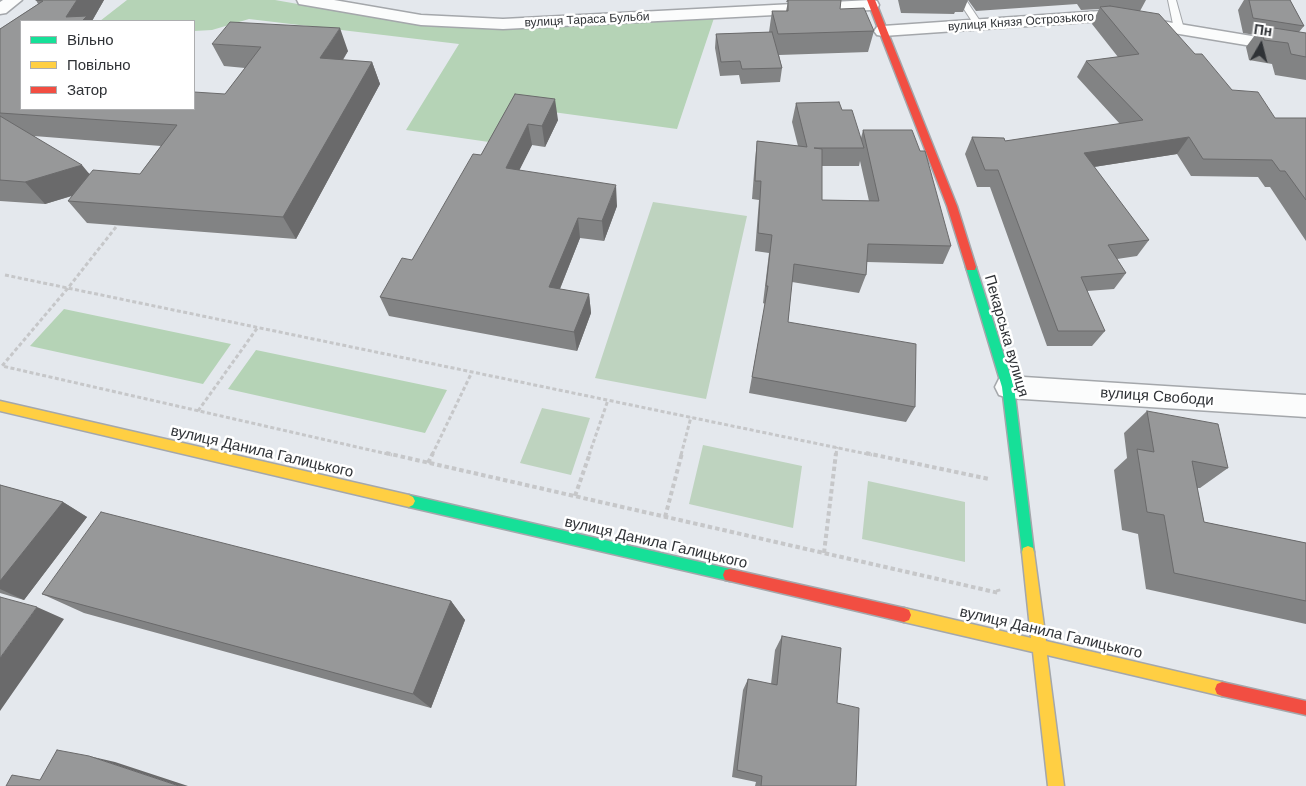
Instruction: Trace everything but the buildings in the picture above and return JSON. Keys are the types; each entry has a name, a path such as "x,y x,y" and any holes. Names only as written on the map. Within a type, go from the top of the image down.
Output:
{"main road":[{"name":"Пекарська вулиця","path":"871,3 952,206 1008,387 1056,786"},
{"name":"вулиця Данила Галицького","path":"0,406 1306,708"}],"street":[{"path":"0,9 14,0"},
{"name":"вулиця Тараса Бульби","path":"304,0 421,20 503,24 871,3"},
{"name":"вулиця Князя Острозького","path":"883,31 1101,16 1306,50"},
{"name":"вулиця Свободи","path":"1008,387 1306,406"}],"lane":[{"path":"962,0 978,24"},
{"path":"1172,0 1178,29"}],"path":[{"path":"116,227 68,288 2,366 998,593 998,584"},
{"path":"5,276 996,480"},
{"path":"198,411 258,327"},
{"path":"428,463 472,372"},
{"path":"575,496 608,400"},
{"path":"666,517 691,417"},
{"path":"824,553 837,447"}],"green space":[{"path":"127,0 275,0 417,25 502,29 714,18 677,129 509,106 489,142 406,130 459,44 249,19 212,30 195,31 195,20 101,20"},
{"path":"653,202 747,216 706,399 595,378"},
{"path":"64,309 231,344 203,384 30,346"},
{"path":"256,350 447,390 425,433 228,389"},
{"path":"542,408 590,418 571,475 520,463"},
{"path":"703,445 802,466 793,528 689,504"},
{"path":"868,481 965,502 965,562 862,539"}],"traffic: fast":[{"path":"971,267 1008,387 1028,552"},
{"path":"409,501 730,575"}],"traffic: slow":[{"path":"0,406 409,501"},
{"path":"1028,552 1056,786"},
{"path":"904,615 1222,689"}],"traffic: jam":[{"path":"871,0 952,206 971,267"},
{"path":"730,575 904,615"},
{"path":"1222,689 1306,708"}]}
